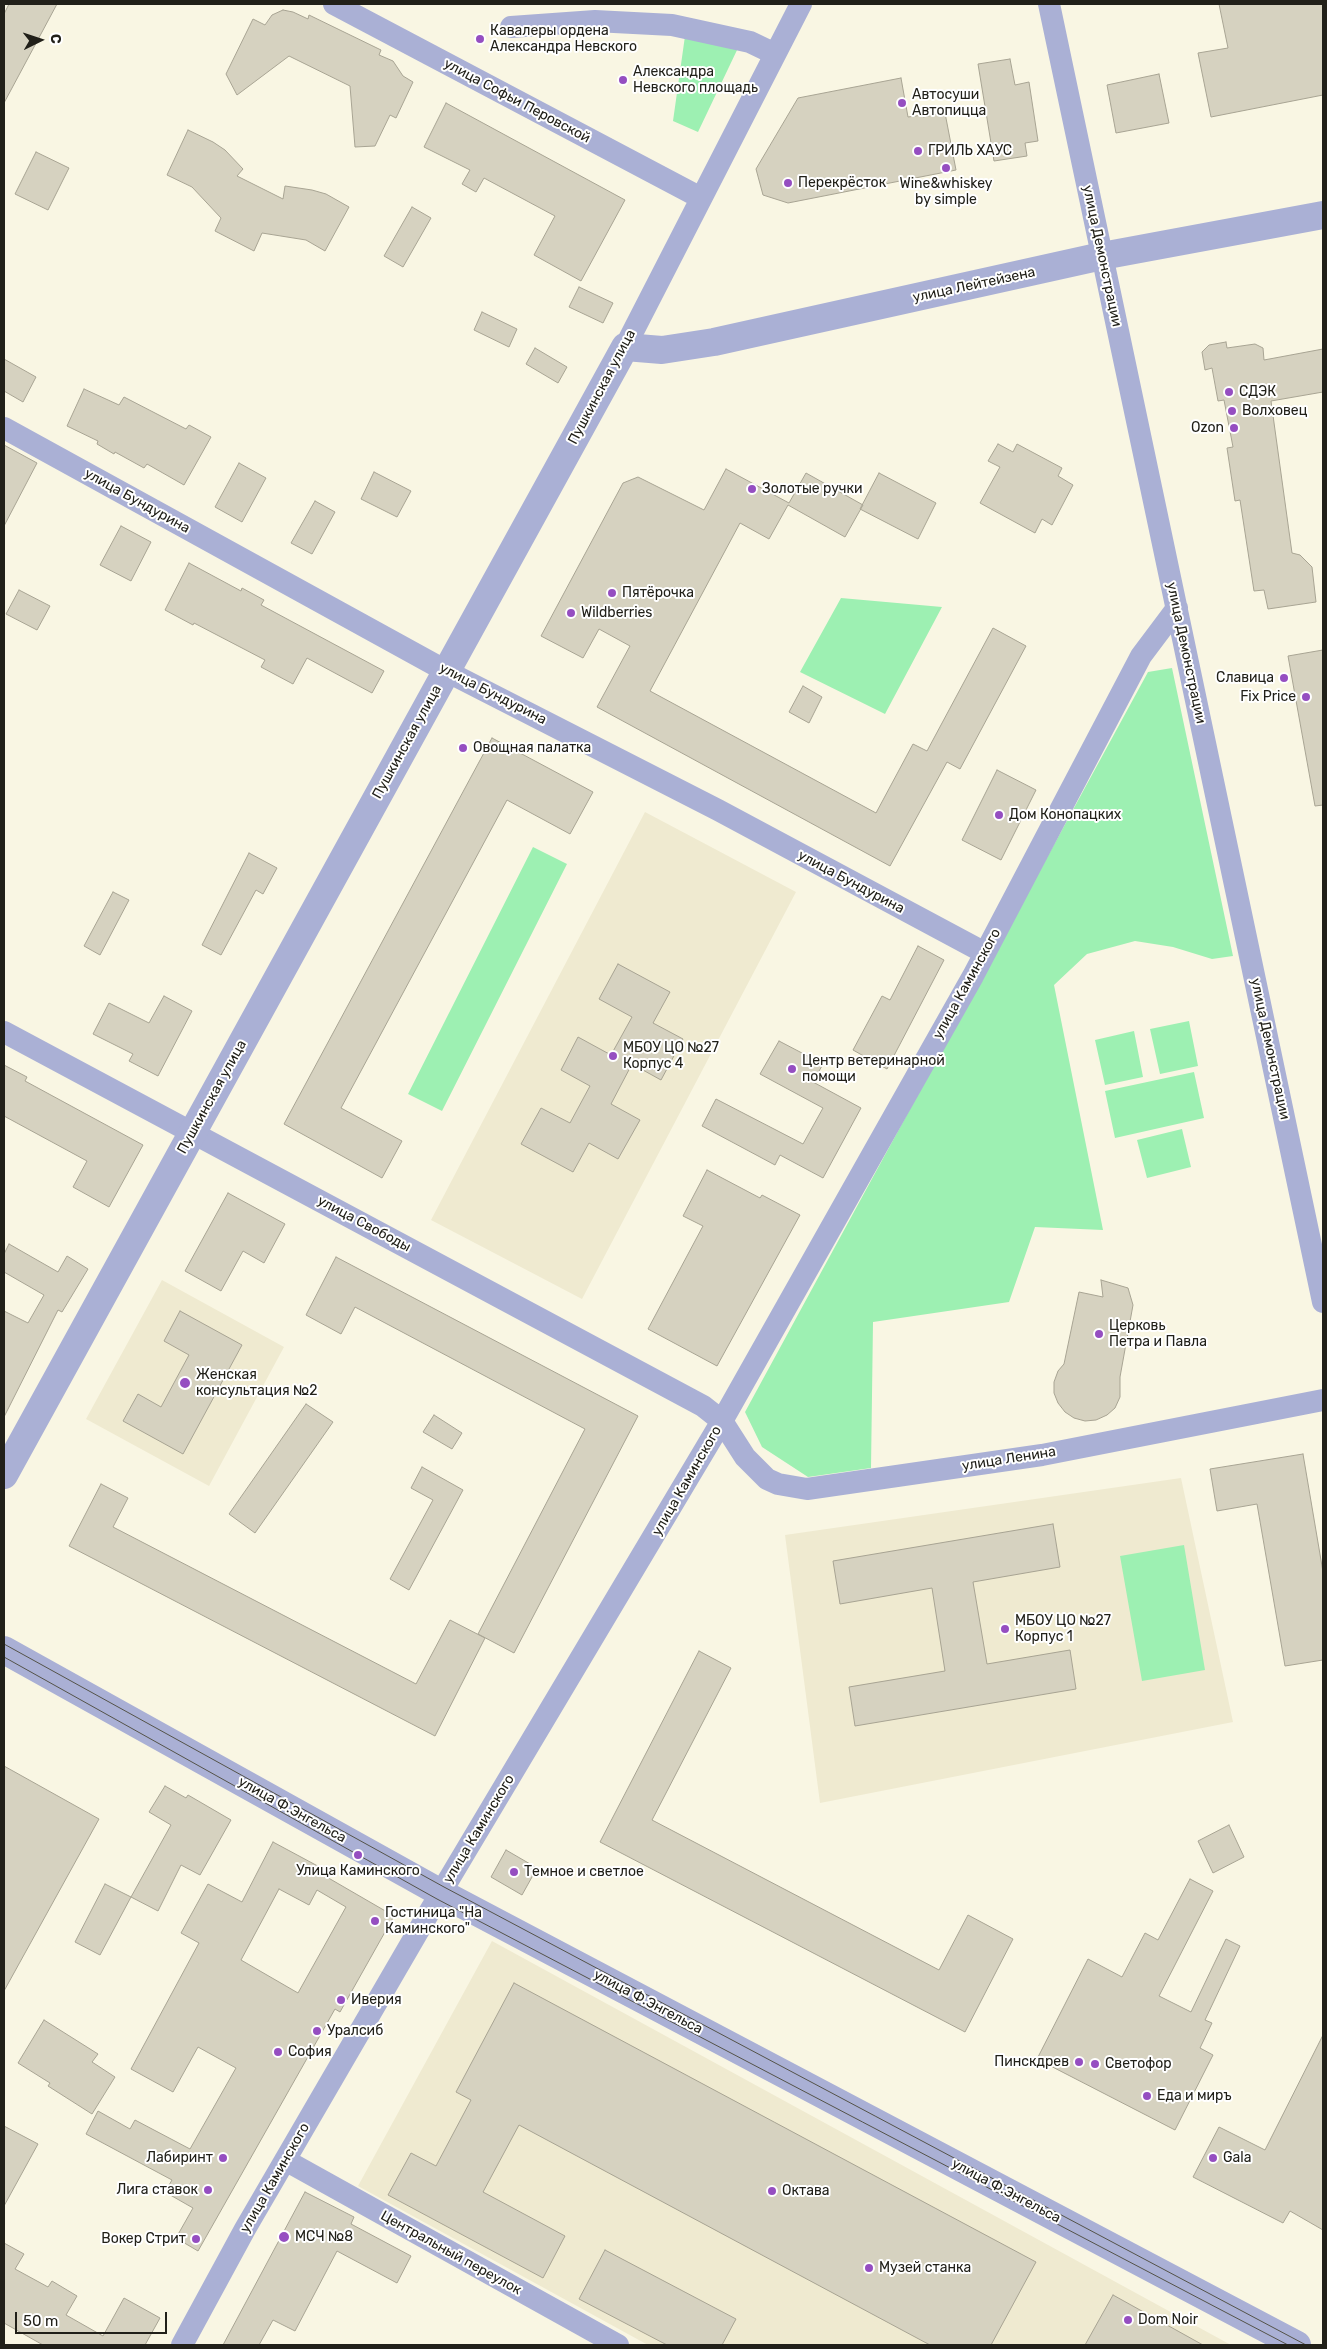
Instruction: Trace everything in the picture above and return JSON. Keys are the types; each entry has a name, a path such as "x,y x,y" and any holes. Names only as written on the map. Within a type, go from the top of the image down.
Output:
{"street":[{"name":"улица Софьи Перовской","path":"334,4 701,198"},
{"name":"Пушкинская улица","path":"4,1475 625,347 801,4"},
{"name":"улица Демонстрации","path":"1049,4 1323,1302"},
{"path":"512,27 595,21 672,25 750,42 775,54"},
{"name":"улица Лейтейзена","path":"625,347 662,350 714,342 1102,256 1323,215"},
{"name":"улица Бундурина","path":"4,428 446,671 718,810 985,953"},
{"name":"улица Каминского","path":"182,2345 285,2160 441,1893 722,1421 985,953 1141,656 1176,608"},
{"name":"улица Свободы","path":"4,1032 703,1406 722,1421"},
{"name":"улица Ленина","path":"722,1421 744,1457 767,1479 778,1484 806,1489 1042,1455 1323,1400"},
{"name":"улица Ф.Энгельса","path":"4,1650 441,1893 1297,2345"},
{"name":"Центральный переулок","path":"285,2160 618,2345"}],"shaded area":[{"name":"МБОУ ЦО №27 Корпус 4","path":"645,812 796,892 582,1299 431,1220"},
{"name":"Женская консультация №2","path":"162,1280 284,1347 209,1486 86,1419"},
{"name":"МБОУ ЦО №27 Корпус 1","path":"1181,1478 1233,1722 820,1803 785,1535"},
{"path":"492,1941 1231,2345 648,2345 358,2186"}],"green space":[{"path":"685,36 738,48 698,132 673,121"},
{"path":"841,598 942,607 885,714 800,672"},
{"path":"1172,668 1233,956 1212,959 1173,947 1135,941 1087,954 1054,985 1103,1230 1035,1227 1009,1302 873,1322 871,1468 808,1477 762,1447 745,1412 1148,672"},
{"path":"533,847 567,864 442,1111 408,1094"},
{"path":"1189,1021 1198,1066 1160,1074 1150,1029"},
{"path":"1134,1031 1143,1077 1105,1085 1095,1040"},
{"path":"1194,1072 1204,1118 1115,1138 1105,1091"},
{"path":"1182,1129 1191,1167 1147,1178 1137,1140"},
{"path":"1184,1545 1205,1670 1142,1681 1120,1556"}],"building":[{"path":"9,4 57,4 4,103 4,14"},
{"path":"1219,4 1323,4 1323,95 1211,117 1198,53 1228,48"},
{"path":"283,10 293,12 308,19 309,15 381,50 379,55 393,61 403,76 413,82 396,118 390,115 375,146 355,147 350,86 289,56 237,95 226,74 253,19 265,25 272,15"},
{"path":"1010,59 1015,85 1029,82 1038,141 1025,143 1027,156 994,161 978,64"},
{"path":"1159,74 1169,123 1116,133 1107,85"},
{"path":"901,78 908,117 923,115 923,117 945,113 956,170 788,203 763,195 756,169 798,98"},
{"path":"446,103 625,200 581,281 534,255 555,216 484,178 476,192 462,184 470,170 424,147"},
{"path":"188,130 225,150 243,169 237,176 283,199 285,186 326,194 349,207 325,251 306,240 262,233 254,251 215,231 221,218 192,187 167,175"},
{"path":"36,152 69,168 48,210 15,194"},
{"path":"412,207 431,218 403,267 384,256"},
{"path":"579,287 613,303 603,323 569,307"},
{"path":"482,312 517,329 509,347 474,330"},
{"path":"1226,342 1227,348 1255,344 1263,348 1264,360 1323,349 1323,392 1271,401 1292,553 1300,555 1312,567 1316,602 1268,609 1264,590 1254,591 1240,500 1235,501 1227,448 1233,447 1224,400 1218,401 1212,368 1205,370 1202,352 1209,345"},
{"path":"535,348 567,367 558,383 526,364"},
{"path":"4,359 36,377 23,402 4,391"},
{"path":"84,389 119,405 124,397 186,429 189,425 211,437 184,485 147,464 144,468 115,452 114,454 97,444 98,441 67,426"},
{"path":"998,444 1013,452 1017,444 1062,468 1058,476 1073,485 1052,525 1042,519 1035,533 980,503 1000,467 988,461"},
{"path":"4,445 37,463 4,526"},
{"path":"239,463 266,478 242,522 215,507"},
{"path":"726,469 789,503 806,473 863,505 845,537 788,505 769,539 740,523 650,691 876,813 913,744 927,751 993,628 1026,646 960,769 947,762 890,866 597,707 630,646 599,629 583,658 541,636 623,483 638,477 704,510"},
{"path":"374,472 411,491 397,517 361,499"},
{"path":"879,473 936,503 918,539 860,509"},
{"path":"315,501 335,512 312,554 291,543"},
{"path":"121,526 151,542 131,581 100,565"},
{"path":"189,563 241,591 242,588 264,600 261,605 384,671 372,693 307,658 293,684 261,667 265,660 165,610"},
{"path":"19,590 50,606 37,630 6,614"},
{"path":"1323,650 1323,805 1315,806 1288,656"},
{"path":"803,686 822,697 809,723 789,712"},
{"path":"492,738 593,792 570,834 507,800 341,1108 402,1141 382,1178 284,1124"},
{"name":"Дом Конопацких","path":"997,770 1036,790 1001,860 962,840"},
{"path":"249,853 277,868 263,894 256,890 221,955 202,945"},
{"path":"113,892 129,900 100,955 84,946"},
{"path":"918,946 944,960 887,1069 853,1050 882,996 890,1000"},
{"name":"МБОУ ЦО №27 Корпус 4","path":"618,964 670,992 653,1023 683,1039 661,1080 632,1064 611,1104 640,1120 618,1159 589,1143 573,1172 521,1144 541,1108 570,1123 590,1086 561,1070 578,1037 611,1055 632,1017 599,999"},
{"path":"164,996 192,1011 158,1076 129,1061 133,1054 93,1034 109,1003 149,1023"},
{"path":"779,1041 823,1064 813,1082 861,1108 823,1178 780,1155 775,1165 702,1126 716,1099 803,1144 823,1108 760,1074"},
{"path":"4,1065 27,1077 25,1081 143,1145 109,1207 73,1187 87,1161 4,1116"},
{"path":"707,1170 760,1198 762,1195 800,1215 717,1366 648,1329 703,1226 683,1216"},
{"path":"228,1193 285,1224 264,1263 243,1251 221,1291 185,1271"},
{"path":"9,1244 58,1272 67,1256 88,1269 62,1312 58,1310 4,1417 4,1311 28,1323 44,1295 4,1272 4,1254"},
{"path":"336,1257 638,1416 514,1653 478,1634 585,1429 355,1307 341,1334 306,1315"},
{"name":"Церковь Петра и Павла","path":"1101,1280 1128,1288 1133,1305 1120,1377 1120,1397 1115,1408 1107,1415 1096,1420 1085,1421 1074,1418 1065,1412 1058,1403 1054,1393 1054,1382 1058,1371 1064,1364 1079,1292 1103,1297"},
{"path":"180,1311 242,1345 183,1454 123,1421 138,1394 161,1407 189,1355 164,1341"},
{"path":"306,1404 333,1422 255,1533 229,1514"},
{"path":"434,1415 462,1433 452,1449 423,1432"},
{"path":"1303,1454 1323,1572 1323,1660 1285,1666 1257,1504 1217,1511 1210,1469"},
{"path":"422,1467 463,1490 409,1590 390,1579 433,1500 411,1488"},
{"path":"101,1484 128,1498 113,1527 416,1684 450,1620 485,1638 435,1736 69,1546"},
{"path":"1053,1524 1060,1567 973,1582 987,1664 1070,1650 1076,1689 855,1726 849,1687 945,1671 932,1588 840,1604 833,1561"},
{"path":"699,1651 731,1668 652,1820 939,1970 968,1915 1013,1939 965,2032 600,1842"},
{"path":"4,1766 99,1819 4,1991"},
{"path":"165,1786 186,1798 188,1795 231,1820 200,1875 181,1865 158,1911 131,1897 171,1825 149,1812"},
{"path":"1229,1825 1244,1857 1213,1873 1198,1841"},
{"path":"273,1842 327,1871 325,1876 394,1916 340,2012 335,2009 198,2251 176,2238 193,2208 165,2192 172,2180 86,2134 98,2111 130,2129 135,2120 190,2149 236,2068 198,2047 173,2092 131,2069 199,1943 181,1933 208,1884 242,1902","holes":["279,1889 309,1905 317,1890 346,1907 298,1993 241,1960"]},
{"name":"Темное и светлое","path":"506,1850 537,1868 522,1895 491,1877"},
{"path":"1190,1879 1213,1891 1159,1996 1191,2012 1226,1939 1240,1946 1205,2020 1212,2023 1200,2048 1213,2055 1175,2130 1037,2059 1088,1959 1122,1977 1145,1933 1158,1940"},
{"path":"105,1884 131,1897 100,1955 75,1942"},
{"name":"Октава","path":"514,1983 1036,2262 991,2345 930,2345 519,2125 483,2192 565,2236 543,2278 388,2195 411,2153 436,2166 471,2100 456,2092"},
{"path":"44,2020 98,2054 92,2062 115,2077 92,2114 48,2086 50,2083 18,2063"},
{"path":"1323,2035 1323,2230 1290,2211 1283,2223 1193,2177 1219,2127 1265,2150"},
{"path":"4,2126 38,2144 4,2206"},
{"path":"305,2192 354,2217 351,2224 411,2256 397,2283 337,2251 295,2331 273,2320 259,2345 223,2345"},
{"path":"4,2243 24,2254 15,2269 48,2287 52,2281 77,2296 66,2315 103,2336 124,2298 160,2318 145,2345 43,2345 4,2323"},
{"path":"605,2250 736,2319 722,2345 667,2345 579,2299"},
{"name":"Dom Noir","path":"1113,2295 1203,2345 1085,2345"}],"tram line":[{"path":"4,1644 444,1887 1306,2345"},
{"path":"4,1657 437,1899 1288,2345"}],"place":[{"name":"Кавалеры ордена Александра Невского","path":"480,39"},
{"name":"Александра Невского площадь","path":"623,80"},
{"name":"Автосуши Автопицца","path":"902,103"},
{"name":"ГРИЛЬ ХАУС","path":"918,151"},
{"name":"Wine&whiskey by simple","path":"946,168"},
{"name":"Перекрёсток","path":"788,183"},
{"name":"СДЭК","path":"1229,392"},
{"name":"Волховец","path":"1232,411"},
{"name":"Ozon","path":"1234,428"},
{"name":"Золотые ручки","path":"752,489"},
{"name":"Пятёрочка","path":"612,593"},
{"name":"Wildberries","path":"571,613"},
{"name":"Славица","path":"1284,678"},
{"name":"Fix Price","path":"1306,697"},
{"name":"Овощная палатка","path":"463,748"},
{"name":"Дом Конопацких","path":"999,815"},
{"name":"МБОУ ЦО №27 Корпус 4","path":"613,1056"},
{"name":"Центр ветеринарной помощи","path":"792,1069"},
{"name":"Церковь Петра и Павла","path":"1099,1334"},
{"name":"Женская консультация №2","path":"185,1383"},
{"name":"МБОУ ЦО №27 Корпус 1","path":"1005,1629"},
{"name":"Улица Каминского","path":"358,1855"},
{"name":"Темное и светлое","path":"514,1872"},
{"name":"Гостиница \"На Каминского\"","path":"375,1921"},
{"name":"Иверия","path":"341,2000"},
{"name":"Уралсиб","path":"317,2031"},
{"name":"София","path":"278,2052"},
{"name":"Пинскдрев","path":"1079,2062"},
{"name":"Светофор","path":"1095,2064"},
{"name":"Еда и миръ","path":"1147,2096"},
{"name":"Лабиринт","path":"223,2158"},
{"name":"Gala","path":"1213,2158"},
{"name":"Лига ставок","path":"208,2190"},
{"name":"Октава","path":"772,2191"},
{"name":"МСЧ №8","path":"284,2237"},
{"name":"Вокер Стрит","path":"196,2239"},
{"name":"Музей станка","path":"869,2268"},
{"name":"Dom Noir","path":"1128,2320"}]}
